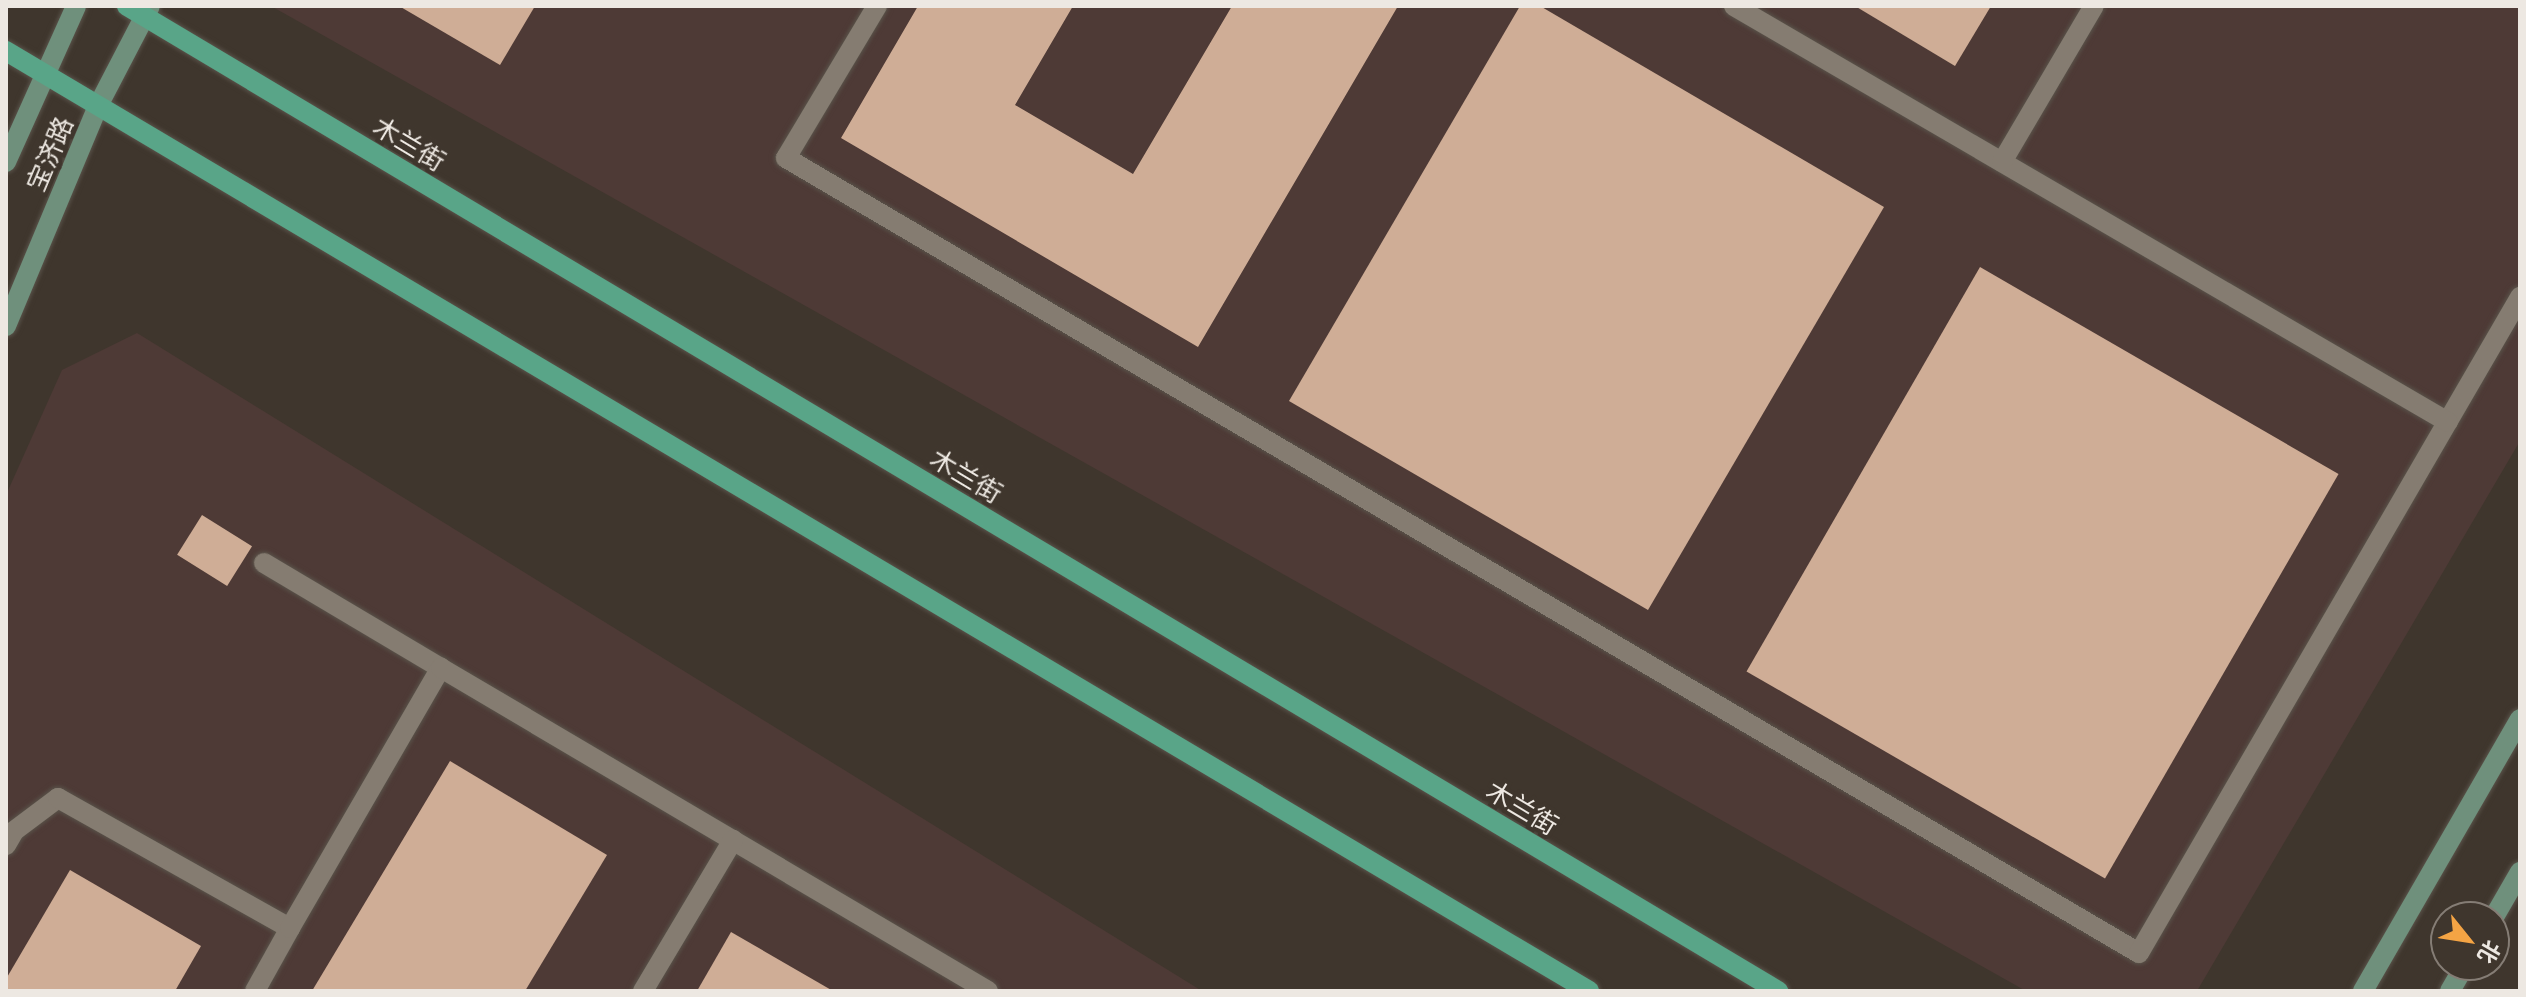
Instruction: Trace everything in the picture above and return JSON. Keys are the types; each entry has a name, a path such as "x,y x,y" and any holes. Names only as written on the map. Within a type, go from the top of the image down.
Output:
{"main road":[{"name":"宝济路","path":"6,162 43,72 76,6"},
{"name":"宝济路","path":"6,326 140,9"},
{"name":"木兰街","path":"140,9 1778,991"},
{"path":"6,51 1589,991"},
{"path":"2363,991 2520,719"},
{"path":"2503,901 2520,872"}],"lane":[{"path":"877,6 786,158 2139,953 2520,297"},
{"path":"1734,6 2448,422"},
{"path":"2002,162 2094,6"},
{"path":"264,563 988,991"},
{"path":"255,991 441,668"},
{"path":"6,845 14,831 58,798 290,928"},
{"path":"643,991 733,840"}],"shaded area":[{"path":"271,6 2520,6 2520,441 2197,991 2026,991"},
{"path":"137,333 1202,991 6,991 6,495 62,370"}],"building":[{"path":"399,6 535,6 500,65"},
{"path":"918,6 1073,6 1015,105 1133,174 1232,6 1398,6 1198,347 841,138"},
{"path":"1520,6 1540,6 1884,207 1648,610 1289,401"},
{"path":"1855,6 1991,6 1955,66"},
{"path":"1980,267 2339,474 2105,878 1746,671"},
{"path":"202,515 252,546 227,586 177,555"},
{"path":"450,761 607,855 525,991 312,991"},
{"path":"70,870 201,946 175,991 6,991 6,979"},
{"path":"731,932 833,991 697,991"}]}
